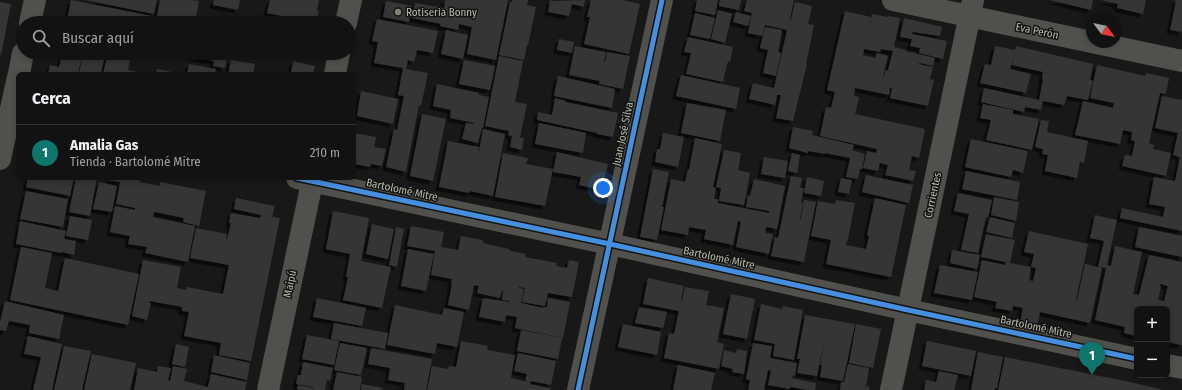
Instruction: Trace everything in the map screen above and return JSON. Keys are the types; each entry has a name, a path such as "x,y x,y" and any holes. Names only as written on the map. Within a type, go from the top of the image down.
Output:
{"street":[{"path":"31,16 34,0"},
{"path":"348,16 351,0"},
{"name":"Juan José Silva","path":"578,390 662,0"},
{"name":"Eva Perón","path":"893,0 972,8 1182,61"},
{"name":"Corrientes","path":"891,390 972,8"},
{"path":"19,72 21,60"},
{"path":"335,72 338,60"},
{"path":"0,159 16,84"},
{"name":"Maipú","path":"268,390 307,180"},
{"name":"Bartolomé Mitre","path":"312,180 1134,358"},
{"path":"1170,366 1182,368"}],"building":[{"path":"71,0 152,16 68,16"},
{"path":"85,0 157,0 154,14"},
{"path":"160,0 199,1 196,16 157,16"},
{"path":"214,0 240,0 238,10 213,5"},
{"path":"270,0 319,0 318,16 282,16 267,13"},
{"path":"445,0 508,0 496,60 467,54 472,27 459,24 458,30 440,26 441,24 412,18 415,3 444,8"},
{"path":"512,0 528,0 527,5 536,7 524,60 499,55 510,2 512,2"},
{"path":"550,0 585,0 584,7 572,4 569,16 548,12"},
{"path":"591,0 623,0 640,4 629,54 584,44 590,17 587,17"},
{"path":"697,0 718,0 715,15 695,11"},
{"path":"720,0 741,0 739,10 719,6"},
{"path":"747,0 794,0 790,20 795,2 812,6 808,24 814,25 807,64 793,121 776,118 781,95 777,95 775,105 749,99 753,83 774,88 787,30 765,25 762,36 748,33 752,13 744,11"},
{"path":"1050,0 1093,0 1091,10"},
{"path":"1101,0 1146,0 1143,14 1117,8 1118,4"},
{"path":"1173,0 1182,0 1182,32 1170,30 1176,1"},
{"name":"Rotiseria Bonny","path":"386,1 412,6 409,22 383,17"},
{"path":"0,2 11,4 1,55 0,55"},
{"path":"718,10 732,14 725,43 711,39"},
{"path":"845,11 871,17 867,38 872,14 900,18 894,47 935,58 933,66 920,63 918,64 933,67 930,79 934,80 928,106 890,98 892,88 890,88 889,95 855,88 854,96 859,97 855,114 925,129 919,158 912,156 909,170 916,171 913,181 885,175 888,165 880,163 878,171 863,168 867,151 876,153 877,149 820,136 826,107 831,108 835,92 827,90","holes":["864,49 880,52 881,49 893,51 888,70 895,72 886,70 882,81 888,56 877,53 875,58 863,55"]},
{"path":"736,12 751,16 748,26 733,22"},
{"path":"695,13 715,18 710,39 690,35"},
{"path":"904,18 942,27 940,36 913,32 912,34 947,41 943,59 919,53 920,48 910,46 912,39 900,37"},
{"path":"377,19 438,31 433,53 417,50 414,62 408,60 406,69 428,73 421,106 419,105 406,172 386,167 394,129 397,130 404,96 398,95 403,68 374,63 378,42 372,41"},
{"path":"765,27 782,30 778,52 781,53 776,76 763,73 768,50 760,48"},
{"path":"446,30 468,35 463,59 441,54"},
{"path":"688,37 733,47 730,62 728,61 723,82 686,74 691,53 684,52"},
{"path":"559,39 574,42 572,53 557,50"},
{"path":"575,46 606,52 604,62 607,52 630,56 623,89 599,84 600,81 569,75"},
{"path":"995,46 1015,50 1016,46 1093,64 1090,80 1093,81 1088,100 1067,96 1064,105 1043,101 1041,110 1025,107 1024,112 981,102 984,88 1039,100 1043,72 1012,65 1015,54 1010,69 1031,74 1026,93 980,83 985,64 991,65"},
{"path":"499,56 523,61 515,102 527,104 520,138 524,138 522,150 510,147 512,136 508,135 509,131 485,126"},
{"path":"61,60 81,60 78,72 48,72 50,65 59,67"},
{"path":"82,60 104,60 101,72 79,72"},
{"path":"106,60 130,60 128,70 138,72 103,72"},
{"path":"208,60 227,60 225,68 213,66 214,61"},
{"path":"231,60 255,64 253,72 228,72"},
{"path":"464,60 495,66 490,90 459,84"},
{"path":"293,61 315,66 314,72 291,72"},
{"path":"189,64 216,69 215,72 187,72"},
{"path":"1097,65 1145,76 1146,73 1169,78 1166,94 1160,93 1149,143 1154,145 1153,149 1171,153 1166,176 1122,166 1125,155 1132,156 1135,141 1131,140 1132,132 1123,130 1120,144 1075,135 1083,101 1113,108 1114,103 1090,98"},
{"path":"157,69 172,72 156,72"},
{"path":"681,75 740,88 736,109 676,96"},
{"path":"558,76 615,89 612,108 554,96"},
{"path":"437,84 479,93 479,95 489,97 483,128 478,143 462,139 466,123 474,123 450,118 451,110 433,106"},
{"path":"361,91 398,99 393,124 357,116"},
{"path":"1162,96 1182,100 1182,231 1120,218 1122,208 1163,217 1165,207 1149,204 1154,177 1175,181 1180,157 1173,155 1178,133 1155,128"},
{"path":"555,98 566,102 618,113 613,137 537,120 538,112 552,115"},
{"path":"687,103 726,110 720,141 681,133"},
{"path":"983,104 1013,110 1013,114 1039,119 1032,150 986,140 991,120 980,118"},
{"path":"422,114 446,119 433,181 410,176"},
{"path":"1041,120 1049,121 1047,132 1088,141 1084,163 1080,162 1077,178 1045,171 1048,155 1042,154 1043,149 1035,147"},
{"path":"539,123 586,133 583,153 535,144"},
{"path":"793,127 813,131 812,135 854,145 852,150 865,154 858,179 846,177 850,158 825,153 808,151 808,153 789,148"},
{"path":"483,129 505,134 493,196 439,187 448,141 479,147 479,151"},
{"path":"356,133 376,137 374,147 386,149 382,166 371,164 370,167 356,164"},
{"path":"663,133 684,137 678,167 655,162 657,149 660,149"},
{"path":"695,138 722,144 713,187 716,188 714,199 718,199 718,203 769,213 769,211 746,207 748,195 750,196 754,179 785,186 777,229 766,227 765,233 773,234 769,254 736,247 741,222 738,221 733,245 704,239 706,230 689,227 688,235 661,230 671,179 685,182 688,169 689,170"},
{"path":"971,139 1028,151 1023,173 1013,170 1011,177 965,167"},
{"path":"724,150 741,153 738,170 750,173 744,205 719,201 721,188 716,187"},
{"path":"557,152 608,164 602,190 579,185 581,177 553,172"},
{"path":"503,153 528,158 526,164 553,169 545,206 495,197"},
{"path":"792,153 800,155 797,173 788,171"},
{"path":"764,157 788,161 785,178 761,174"},
{"path":"653,169 669,172 657,240 640,237"},
{"path":"966,171 1020,182 1017,200 962,189"},
{"path":"866,175 913,185 909,203 862,192"},
{"path":"791,176 802,178 800,188 804,188 800,219 804,200 816,202 804,262 771,256 775,237 778,238"},
{"path":"807,177 824,181 821,196 804,193"},
{"path":"841,178 852,180 849,194 838,192"},
{"path":"28,180 74,180 70,196 26,187"},
{"path":"76,180 97,180 90,216 69,212"},
{"path":"109,180 140,180 140,182 160,186 160,182 206,191 199,226 183,222 184,218 154,212 153,217 195,226 188,262 145,253 147,247 128,244 130,236 110,232 115,206 135,210 135,208 116,204 120,182"},
{"path":"99,182 117,186 112,212 93,209"},
{"path":"26,191 68,199 63,227 20,219"},
{"path":"958,193 992,200 988,218 986,217 978,253 961,250 969,214 954,211"},
{"path":"994,197 1019,202 1016,221 991,215"},
{"path":"236,198 275,206 272,217 280,218 251,361 219,355 221,343 184,336 189,312 182,311 182,307 150,301 149,303 151,303 147,320 132,316 143,260 181,267 177,288 186,290 187,287 223,294 229,265 190,258 196,228 227,234 227,239 231,223 229,223 231,213 260,218 261,215 234,209"},
{"path":"875,198 906,205 891,277 826,264 831,240 811,236 818,201 835,204 836,200 855,203 846,245 866,249 869,236 867,235"},
{"path":"333,211 369,218 361,261 391,267 382,308 343,300 348,277 346,277 350,254 326,249"},
{"path":"1095,215 1117,220 1107,265 1111,266 1115,246 1142,252 1133,294 1139,295 1149,255 1182,262 1182,345 1170,343 1170,306 1134,306 1134,335 1124,333 1125,327 1095,320 1106,268 1098,267 1104,241 1090,238","holes":["1160,284 1168,286 1164,301 1158,300 1161,286"]},
{"path":"70,216 92,220 88,240 66,236"},
{"path":"990,217 1015,223 1012,238 986,232"},
{"path":"20,221 66,231 64,239 76,241 74,255 16,244"},
{"path":"372,224 394,229 388,259 366,254"},
{"path":"411,226 444,232 441,247 458,250 461,236 483,240 483,243 526,254 525,257 557,263 556,266 567,268 569,260 579,262 572,297 548,293 545,306 522,302 525,288 519,287 524,289 521,303 543,308 547,307 548,298 570,302 563,338 515,328 517,317 506,315 505,322 479,317 483,298 510,301 502,300 502,290 500,298 477,293 479,286 474,285 469,310 448,305 452,279 431,275 435,251 407,246"},
{"path":"396,227 404,229 397,267 389,265"},
{"path":"1139,227 1182,236 1182,257 1135,247"},
{"path":"1029,231 1088,244 1076,300 1085,264 1102,268 1090,323 1040,312 1037,327 1020,323 1023,308 1013,306 1012,311 995,308 997,302 974,297 982,260 1005,265 1006,262 981,257 986,234 1015,240 1010,263 1031,267 1034,254 1024,252","holes":["1031,267 1036,268 1033,281 1029,280"]},
{"path":"21,247 52,253 45,288 58,291 65,258 139,274 128,325 10,300"},
{"path":"408,249 434,254 426,291 401,286"},
{"path":"952,250 980,255 977,269 950,263"},
{"path":"940,265 978,272 972,300 934,293"},
{"path":"648,278 684,286 681,300 685,287 709,291 706,305 724,308 717,342 724,344 719,369 664,358 669,333 674,334 679,311 643,304"},
{"path":"731,294 755,299 747,339 723,334"},
{"path":"317,298 366,308 362,326 313,317"},
{"path":"5,301 64,315 59,339 29,333 30,325 9,321 6,331 0,330 0,322"},
{"path":"761,304 782,309 783,306 803,310 794,360 773,356 775,344 754,340"},
{"path":"395,305 442,315 444,308 464,312 457,347 437,343 435,354 387,345"},
{"path":"639,307 667,312 663,328 635,323"},
{"path":"805,315 855,324 843,381 820,377 822,365 820,365 824,341 817,376 797,373 800,359 797,359"},
{"path":"334,323 388,333 385,349 331,339"},
{"path":"623,324 661,332 657,355 618,347"},
{"path":"856,324 881,329 873,368 849,363"},
{"path":"521,330 562,338 558,359 517,351"},
{"path":"307,335 339,341 334,365 302,359"},
{"path":"28,336 62,344 52,390 33,390 41,357 24,354"},
{"path":"461,341 488,346 487,350 515,355 511,378 529,382 525,380 527,374 514,371 518,353 556,361 551,385 531,381 530,384 550,388 550,390 427,390 432,366 448,369 449,366 456,367"},
{"path":"927,341 976,351 971,376 922,366"},
{"path":"340,343 367,348 361,375 334,370"},
{"path":"753,343 772,346 770,358 797,363 795,376 793,375 792,378 816,383 815,390 790,387 790,389 768,385 771,371 768,370 764,390 748,390 750,380 746,379"},
{"path":"176,344 189,347 185,367 172,364"},
{"path":"64,346 91,351 82,390 54,390"},
{"path":"371,348 432,359 426,390 404,390 405,383 388,380 390,368 368,364"},
{"path":"737,349 747,351 744,374 732,372 733,369 721,366 724,350 736,353"},
{"path":"978,352 1003,357 997,388 995,388 995,390 971,390"},
{"path":"92,354 136,363 130,390 84,390"},
{"path":"214,355 250,363 247,380 211,372"},
{"path":"1005,357 1130,382 1163,390 998,390"},
{"path":"303,362 333,368 330,381 327,380 325,390 297,390 298,385 313,388 296,384 298,375 301,375"},
{"path":"848,364 869,368 866,386 869,387 869,390 840,390 841,382 844,382"},
{"path":"678,365 715,373 711,390 673,390"},
{"path":"158,366 171,368 168,380 170,381 173,366 187,369 184,381 208,387 211,374 247,382 245,390 134,390 138,368 157,372"},
{"path":"939,371 958,375 954,390 924,390 926,380 936,382"},
{"path":"337,372 362,377 360,390 333,390"},
{"path":"362,384 383,388 382,390 361,390"}],"cycle path":[{"path":"578,390 662,0"},
{"path":"306,180 610,244 1134,358"}],"place":[{"name":"Rotiseria Bonny","path":"398,12"},
{"name":"Amalia Gas","path":"1092,375"}]}
